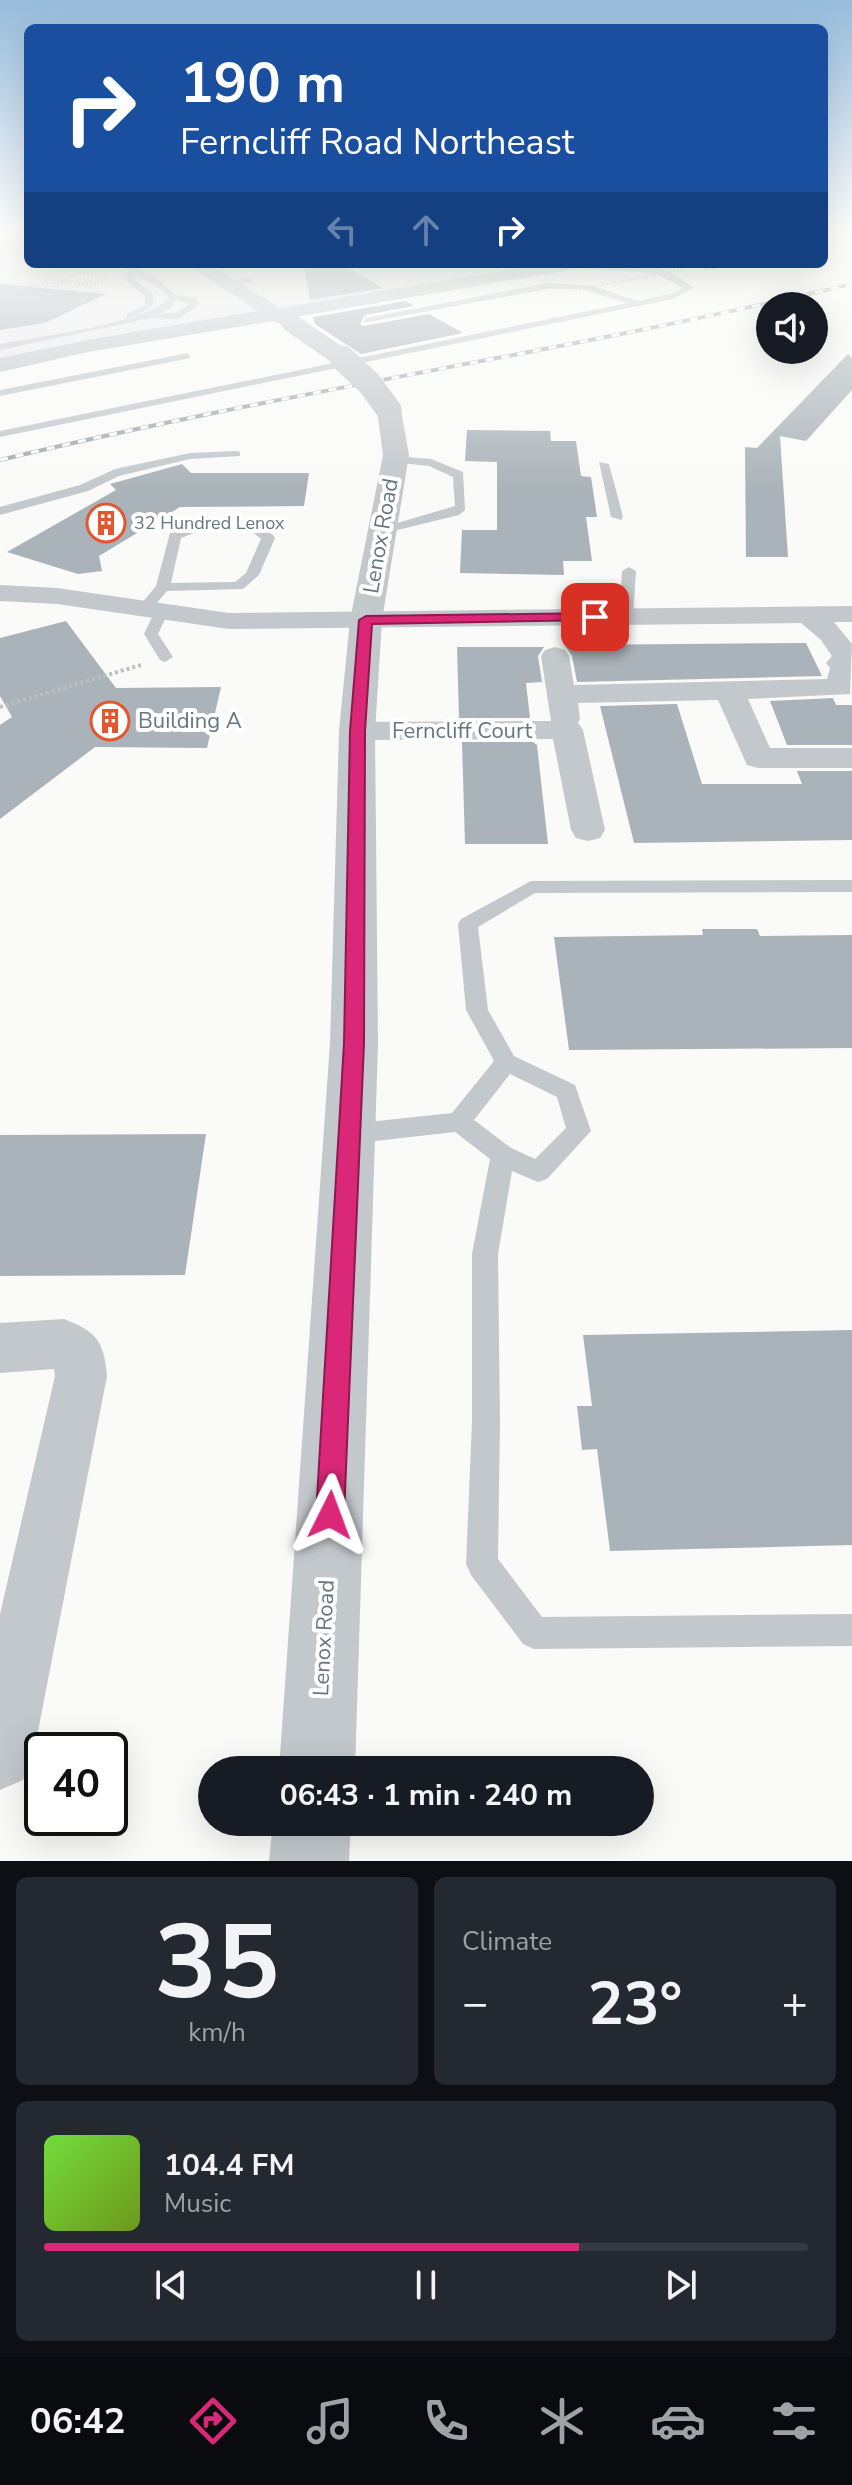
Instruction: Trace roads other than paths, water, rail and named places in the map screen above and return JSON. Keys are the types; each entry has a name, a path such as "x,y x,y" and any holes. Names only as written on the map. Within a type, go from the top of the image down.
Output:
{"street":[{"name":"Lenox Road","path":"281,318 351,363 374,386 389,410 395,434 395,460 366,620 357,731 354,1043 318,1756"},
{"path":"1,350 88,346 293,318"},
{"path":"0,593 156,603 229,621 852,614"},
{"path":"561,694 839,688 845,667 830,658 812,629 796,615"},
{"name":"Ferncliff Court","path":"555,656 588,830"},
{"path":"729,690 758,758 852,758"},
{"name":"Ferncliff Court","path":"357,731 567,730"},
{"path":"0,1348 64,1344 79,1355 81,1376 0,1757"},
{"path":"309,1861 311,1836"}],"lane":[{"path":"120,322 127,318"},
{"path":"1,350 146,318"},
{"path":"366,321 383,318"},
{"path":"0,434 563,318"},
{"path":"60,322 87,329"},
{"path":"0,393 188,356"},
{"path":"0,511 84,488 115,473 190,456 236,454"},
{"path":"382,532 455,512 461,507 459,475 431,463 395,460"},
{"path":"603,464 617,517"},
{"path":"156,603 238,586 252,575 268,538 251,524 205,524 175,536 156,603 151,634 165,657"},
{"path":"626,616 629,571"},
{"path":"349,1134 459,1122 503,1155 538,1172 579,1131 567,1091 506,1062 477,1010 468,924 531,887 852,886"},
{"path":"459,1122 506,1062"},
{"path":"503,1155 485,1254 486,1422 482,1564 534,1633 852,1630"}],"railway":[{"path":"0,460 212,413 699,318"}],"place":[{"name":"32 Hundred Lenox","path":"106,523"},
{"name":"Building A","path":"110,721"}]}
